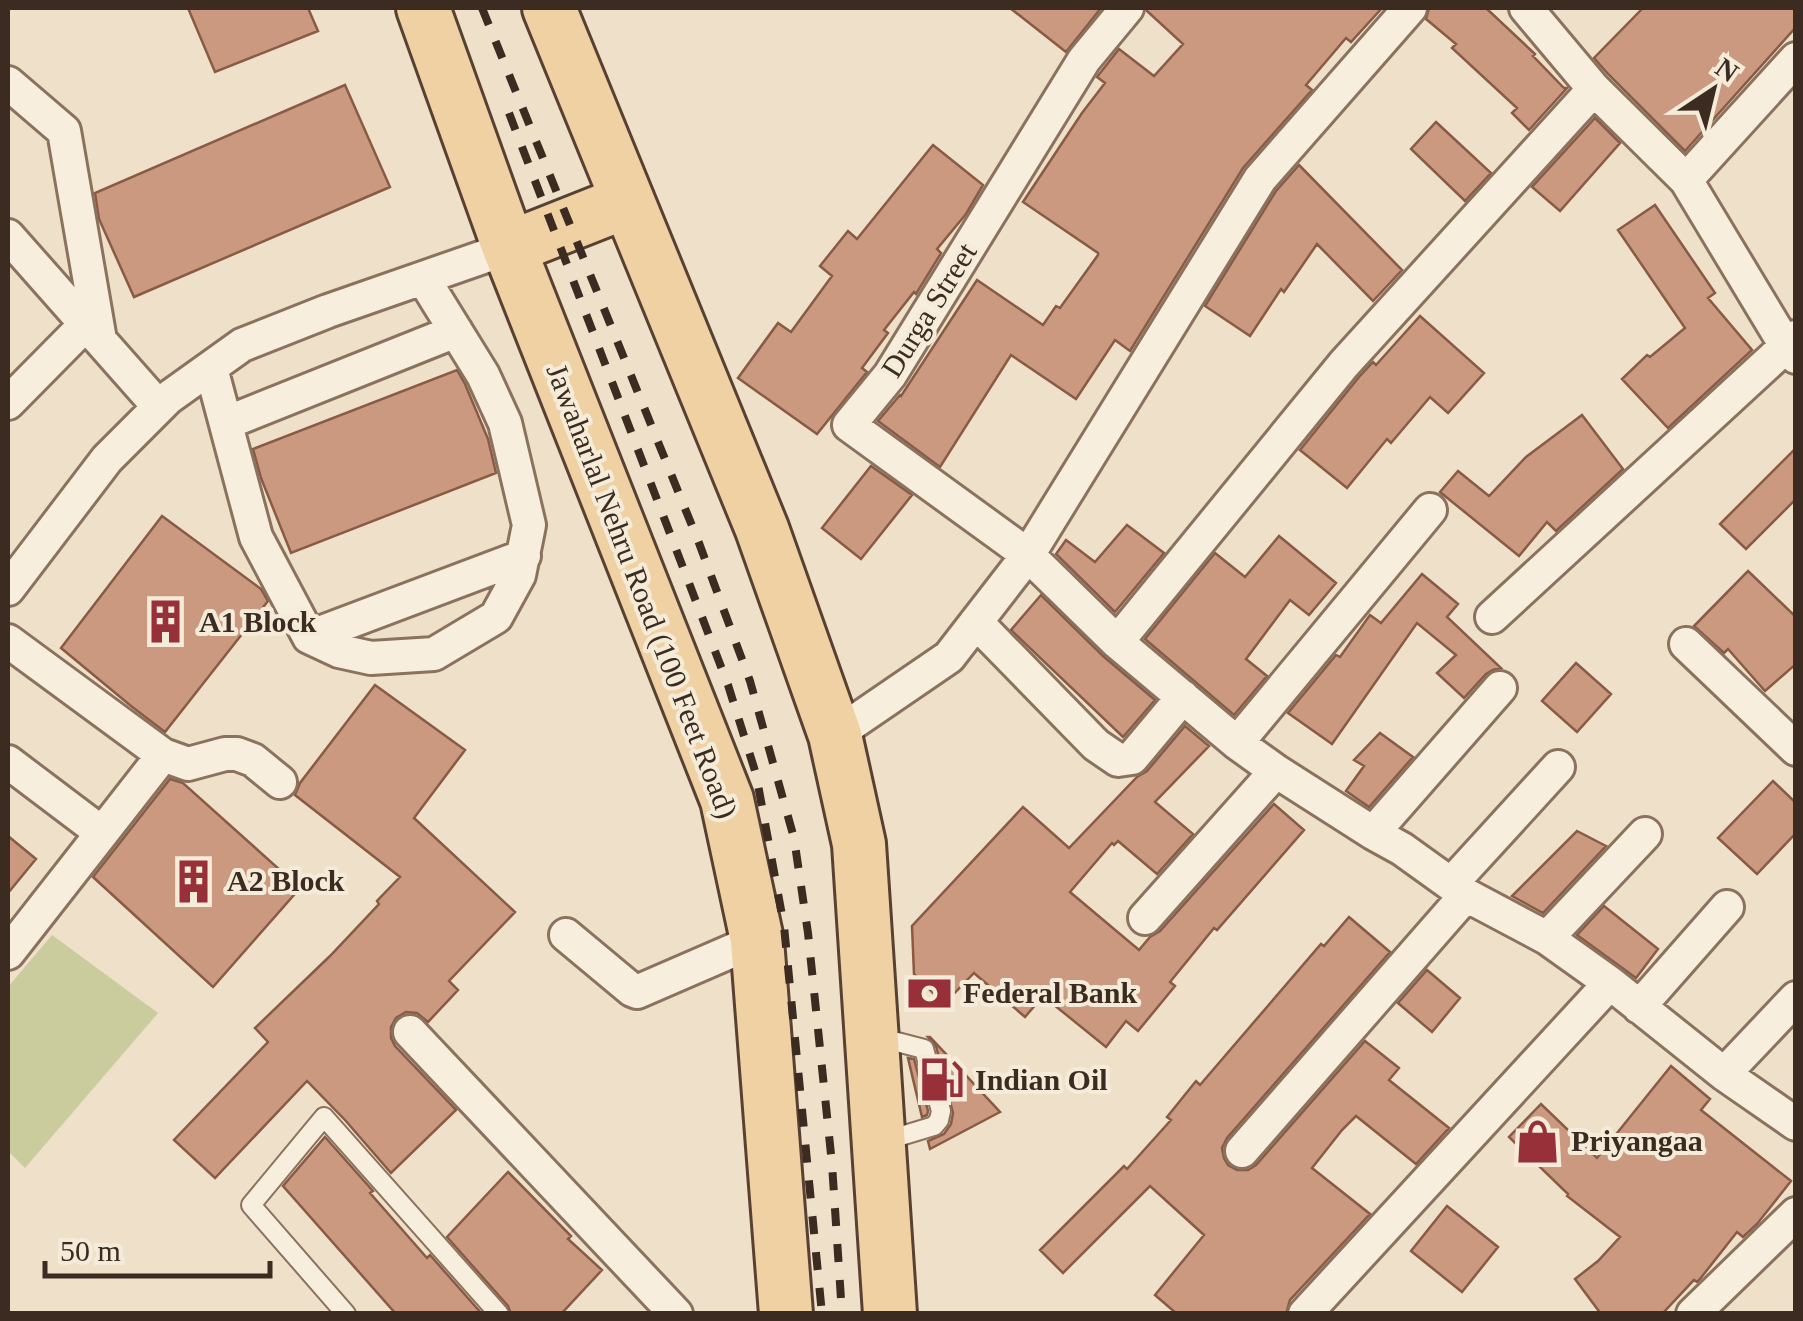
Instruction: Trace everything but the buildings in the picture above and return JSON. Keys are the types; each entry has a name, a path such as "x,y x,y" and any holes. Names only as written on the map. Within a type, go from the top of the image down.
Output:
{"main road":[{"name":"Jawaharlal Nehru Road (100 Feet Road)","path":"423,8 509,248 726,800 757,940 786,1314"},
{"path":"549,8 762,529 834,736 859,844 890,1314"},
{"path":"509,248 628,201"}],"street":[{"name":"Durga Street","path":"1028,556 849,425 890,375 1084,60 1127,8"},
{"path":"834,736 949,657 1028,556 1260,179 1410,8"},
{"path":"1492,617 1792,347 1686,180 1594,89 1526,8"},
{"path":"1686,180 1796,58"},
{"path":"8,84 64,131 92,332"},
{"path":"1117,642 1344,364 1594,89"},
{"path":"8,236 159,407"},
{"path":"8,589 107,459 168,398 242,346 328,311 509,248"},
{"path":"211,368 256,537 309,637 339,652 371,658 434,654 496,616 520,575 529,525 505,423 483,375 423,278"},
{"path":"226,424 456,331"},
{"path":"8,403 92,332"},
{"path":"1237,743 1430,510"},
{"path":"309,637 524,556"},
{"path":"1028,556 1117,642 1237,743 1402,849 1458,890 1547,938 1724,1074 1796,1124"},
{"path":"976,622 1096,745 1118,760 1132,758 1183,697"},
{"path":"8,641 163,755 188,764 237,754 253,760 280,782"},
{"path":"1686,644 1796,749"},
{"path":"1373,833 1500,688"},
{"path":"8,951 163,755"},
{"path":"8,762 102,833"},
{"path":"1242,1151 1558,767"},
{"path":"1145,918 1276,771"},
{"path":"1547,938 1646,834"},
{"path":"1639,1006 1726,907"},
{"path":"566,936 637,992 757,940"},
{"path":"1306,1314 1610,983"},
{"path":"1724,1074 1796,998"},
{"path":"410,1032 676,1314"},
{"path":"1692,1314 1796,1214"}],"lane":[{"path":"346,1314 252,1205 324,1117 498,1314"}],"green space":[{"path":"52,935 158,1013 25,1168 8,1151 8,987"}],"railway":[{"path":"482,8 699,543 750,681 794,838 832,1164 842,1314"},
{"path":"509,113 728,685 756,774 784,926 822,1314"}],"place":[{"name":"A1 Block","path":"166,622"},
{"name":"A2 Block","path":"194,881"},
{"name":"Federal Bank","path":"930,993"},
{"name":"Indian Oil","path":"942,1080"},
{"name":"Priyangaa","path":"1538,1141"}]}
